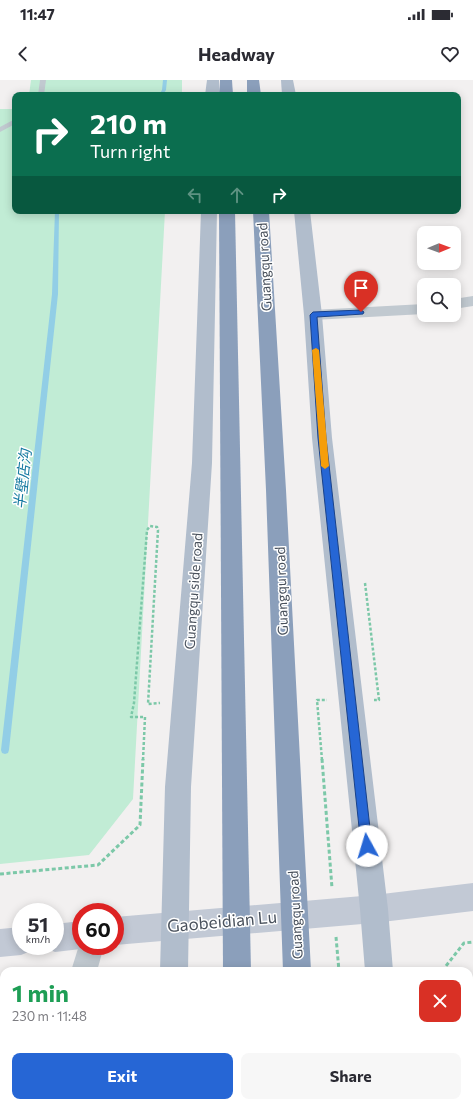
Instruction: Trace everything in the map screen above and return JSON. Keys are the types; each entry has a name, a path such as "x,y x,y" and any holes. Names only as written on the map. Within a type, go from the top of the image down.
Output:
{"highway":[{"path":"226,80 226,92"},
{"path":"253,80 254,92"},
{"path":"227,214 237,967"},
{"name":"Guangqu road","path":"261,214 276,490 297,967"}],"main road":[{"path":"212,92 213,80"},
{"path":"287,80 289,92"},
{"name":"Guangqu side road","path":"174,967 178,787 202,464 209,214"},
{"path":"302,214 313,315 322,438 374,909 379,967"}],"street":[{"path":"461,303 473,301"},
{"path":"313,315 417,309"},
{"name":"Gaobeidian Lu","path":"124,930 374,909 473,897"},
{"path":"0,943 12,942"},
{"path":"85,967 88,955"}],"lane":[{"path":"41,92 43,80"},
{"path":"0,130 12,122"}],"path":[{"path":"0,874 98,865 140,825 145,717 131,716 134,703 147,530 150,526 154,526 157,527 158,530 148,704"},
{"path":"365,583 379,700 372,700"},
{"path":"332,700 317,700 332,891"},
{"path":"335,931 339,967"},
{"path":"445,967 464,943 473,942"}],"green space":[{"path":"31,80 182,80 182,92 29,92"},
{"path":"0,109 12,109 12,214 165,214 133,799 89,855 0,864"}],"waterway":[{"name":"半壁店沟","path":"163,92 165,80"},
{"name":"半壁店沟","path":"5,750 55,294 57,214"}],"slow traffic":[{"path":"316,350 325,466"}],"route":[{"path":"361,312 313,315 322,438 367,846"}]}
